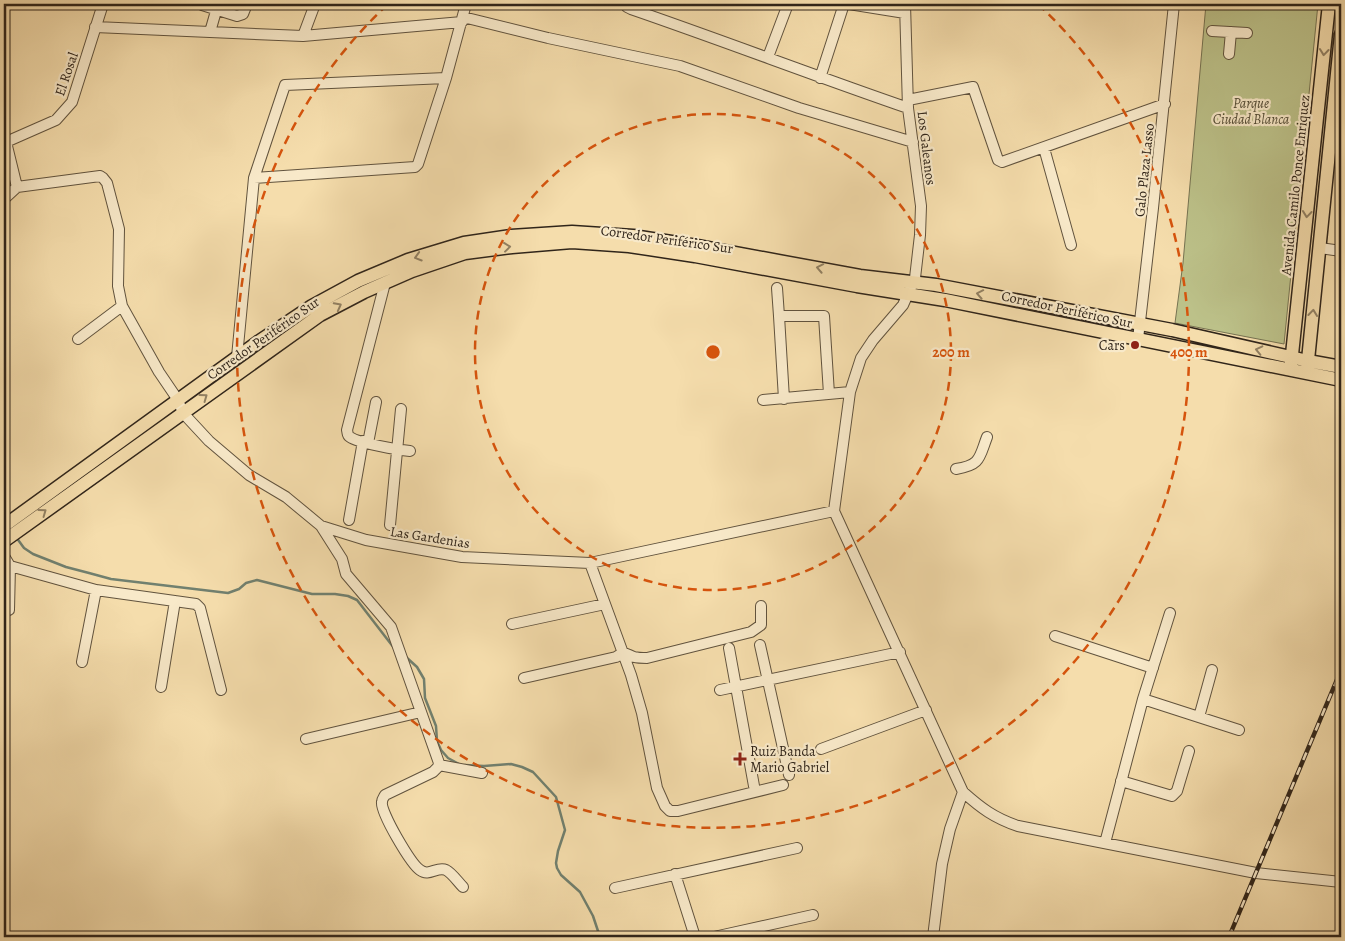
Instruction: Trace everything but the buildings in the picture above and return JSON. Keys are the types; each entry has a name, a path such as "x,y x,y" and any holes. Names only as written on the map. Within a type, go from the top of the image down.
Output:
{"main road":[{"name":"Avenida Camilo Ponce Enriquez","path":"1291,364 1329,4"},
{"path":"1307,367 1340,61 1341,34"},
{"name":"Corredor Periférico Sur","path":"4,526 312,306 358,281 408,260 464,243 511,236 572,232 633,236 697,246 860,276 914,282 1172,330 1291,364"},
{"name":"Corredor Periférico Sur","path":"4,541 320,315 364,292 412,271 465,253 572,242 629,246 945,300 1138,339 1307,367 1341,380"},
{"path":"1300,284 1316,286"},
{"name":"Corredor Periférico Sur","path":"1307,367 1341,367"}],"street":[{"path":"4,6 8,4"},
{"name":"El Rosal","path":"17,187 7,159 5,142 56,120 72,102 102,4"},
{"path":"202,5 217,6 237,16 243,14 247,4"},
{"path":"303,36 315,4"},
{"path":"254,178 415,167 418,164 446,78 466,4"},
{"path":"626,4 631,9 768,57 820,78 908,104 973,87 998,160 1002,162 1165,104"},
{"path":"768,57 788,4"},
{"path":"820,78 844,4"},
{"path":"849,4 905,8"},
{"name":"Galo Plaza Lasso","path":"1138,339 1165,104 1174,4"},
{"path":"210,32 217,6"},
{"name":"Los Galeanos","path":"834,511 850,392 861,358 873,340 903,305 914,282 920,235 921,206 908,104 905,8"},
{"path":"95,27 303,36 463,19 680,66 799,108 912,142"},
{"path":"1212,31 1247,33"},
{"path":"1229,54 1231,32"},
{"path":"237,358 254,178 285,85 446,78"},
{"path":"1044,148 1071,245"},
{"path":"4,199 17,187 100,176 107,182 119,229 118,286 122,306 78,339"},
{"path":"1320,248 1341,251"},
{"path":"385,283 347,430 351,438 396,450 410,451"},
{"path":"777,288 784,399"},
{"name":"Las Gardenias","path":"122,306 159,372 178,400 183,413 209,441 249,475 286,497 321,526 366,540 462,557 590,564 834,511"},
{"path":"779,316 824,316 829,394"},
{"path":"763,400 850,392"},
{"path":"349,520 365,442 376,402"},
{"path":"390,525 401,409"},
{"path":"956,469 969,467 977,462 987,437"},
{"path":"834,511 963,792 986,812 1009,823 1256,873 1341,882"},
{"path":"321,526 342,559 346,574 391,627 439,765"},
{"path":"4,556 10,566 9,610"},
{"path":"590,564 642,713 657,788 665,806 670,811 678,811 783,785"},
{"path":"10,566 96,590 196,604 200,608 221,690"},
{"path":"82,662 96,590"},
{"path":"161,687 175,601"},
{"path":"512,624 605,604"},
{"path":"524,678 616,657 622,652 629,653 634,657 647,658 751,632 761,625 761,606"},
{"path":"1105,843 1143,699 1170,613"},
{"path":"1055,636 1153,668"},
{"path":"760,645 789,775"},
{"path":"728,648 754,786"},
{"path":"720,690 900,652"},
{"path":"1199,717 1212,670"},
{"path":"1143,699 1239,730"},
{"path":"821,749 926,710"},
{"path":"306,739 421,712"},
{"path":"1122,781 1172,796 1177,791 1189,751"},
{"path":"439,765 482,773"},
{"path":"439,765 433,772 385,795 382,802 383,808 409,858 419,869 425,873 440,869 446,870 463,887"},
{"path":"933,937 942,864 950,829 963,792"},
{"path":"615,888 798,848"},
{"path":"675,874 695,937"},
{"path":"714,937 814,915"}],"green space":[{"name":"Parque Ciudad Blanca","path":"1206,4 1318,4 1284,344 1175,323 1183,263"}],"waterway":[{"path":"16,537 24,548 33,554 66,567 111,579 228,593 239,589 246,583 257,580 312,594 348,596 357,600 394,648"},
{"path":"406,657 417,667 424,679 425,698 436,726 437,741 441,750 448,758 459,764"},
{"path":"465,765 511,764 522,767 533,772 556,797 565,830 558,851 557,868 561,875 580,892 593,916 600,937"}],"railway":[{"path":"1229,937 1341,670"}],"place":[{"name":"Cars","path":"1135,345"},
{"name":"Ruiz Banda Mario Gabriel","path":"740,759"}]}
